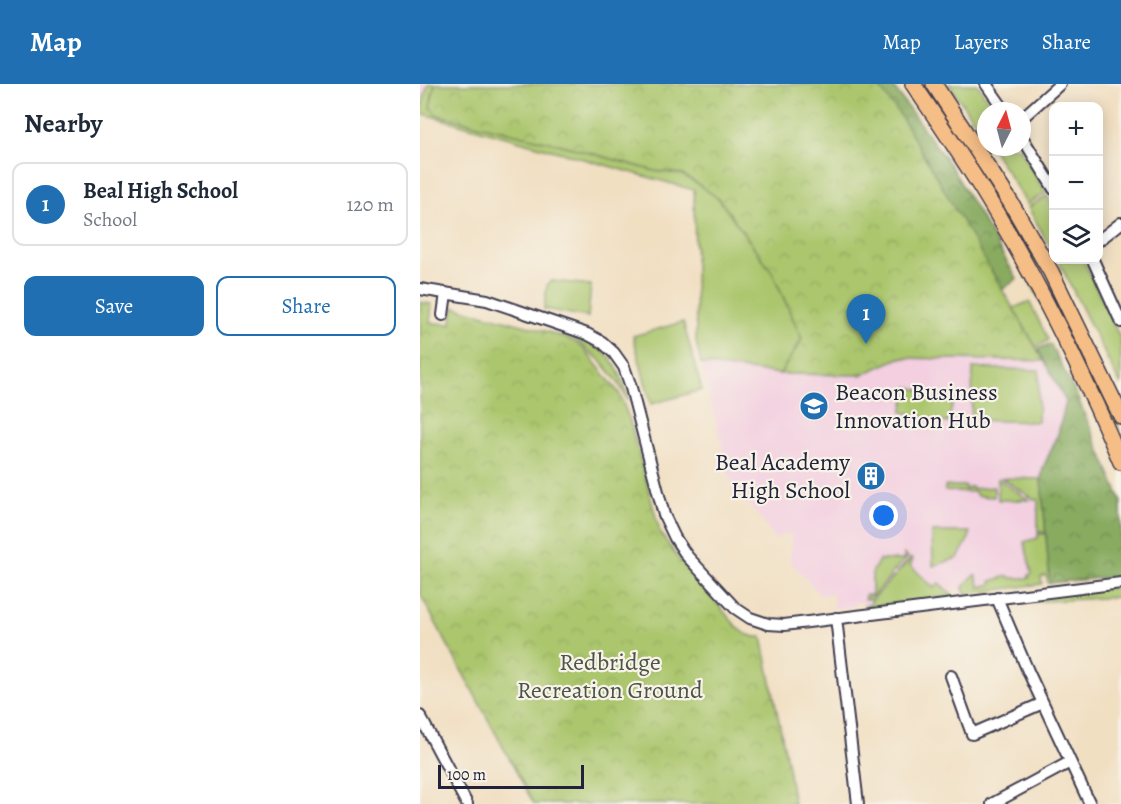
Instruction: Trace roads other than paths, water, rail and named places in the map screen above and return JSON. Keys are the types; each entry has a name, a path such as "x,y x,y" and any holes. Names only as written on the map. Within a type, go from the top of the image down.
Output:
{"highway":[{"path":"913,84 990,203 1028,267 1072,355 1121,462"},
{"path":"934,84 1011,203 1045,262 1121,416"}],"street":[{"path":"986,84 999,102"},
{"path":"1031,110 1060,84"},
{"path":"1031,152 1049,182"},
{"path":"1103,237 1121,223"},
{"path":"1094,264 1121,322"},
{"path":"420,289 501,304 587,334 602,342 614,353 624,367 630,384 664,515 675,538 727,600 750,618 768,624 784,625 1121,583"},
{"path":"443,315 446,293"},
{"path":"997,598 1090,804"},
{"path":"836,618 858,804"},
{"path":"951,676 972,734 1043,703"},
{"path":"420,716 467,804"},
{"path":"992,804 1070,762"}],"place":[{"name":"Beal High School","path":"866,344"},
{"name":"Beacon Business Innovation Hub","path":"814,406"},
{"name":"Beal Academy High School","path":"871,476"}],"park label":[{"name":"Redbridge Recreation Ground","path":"610,676"}]}
